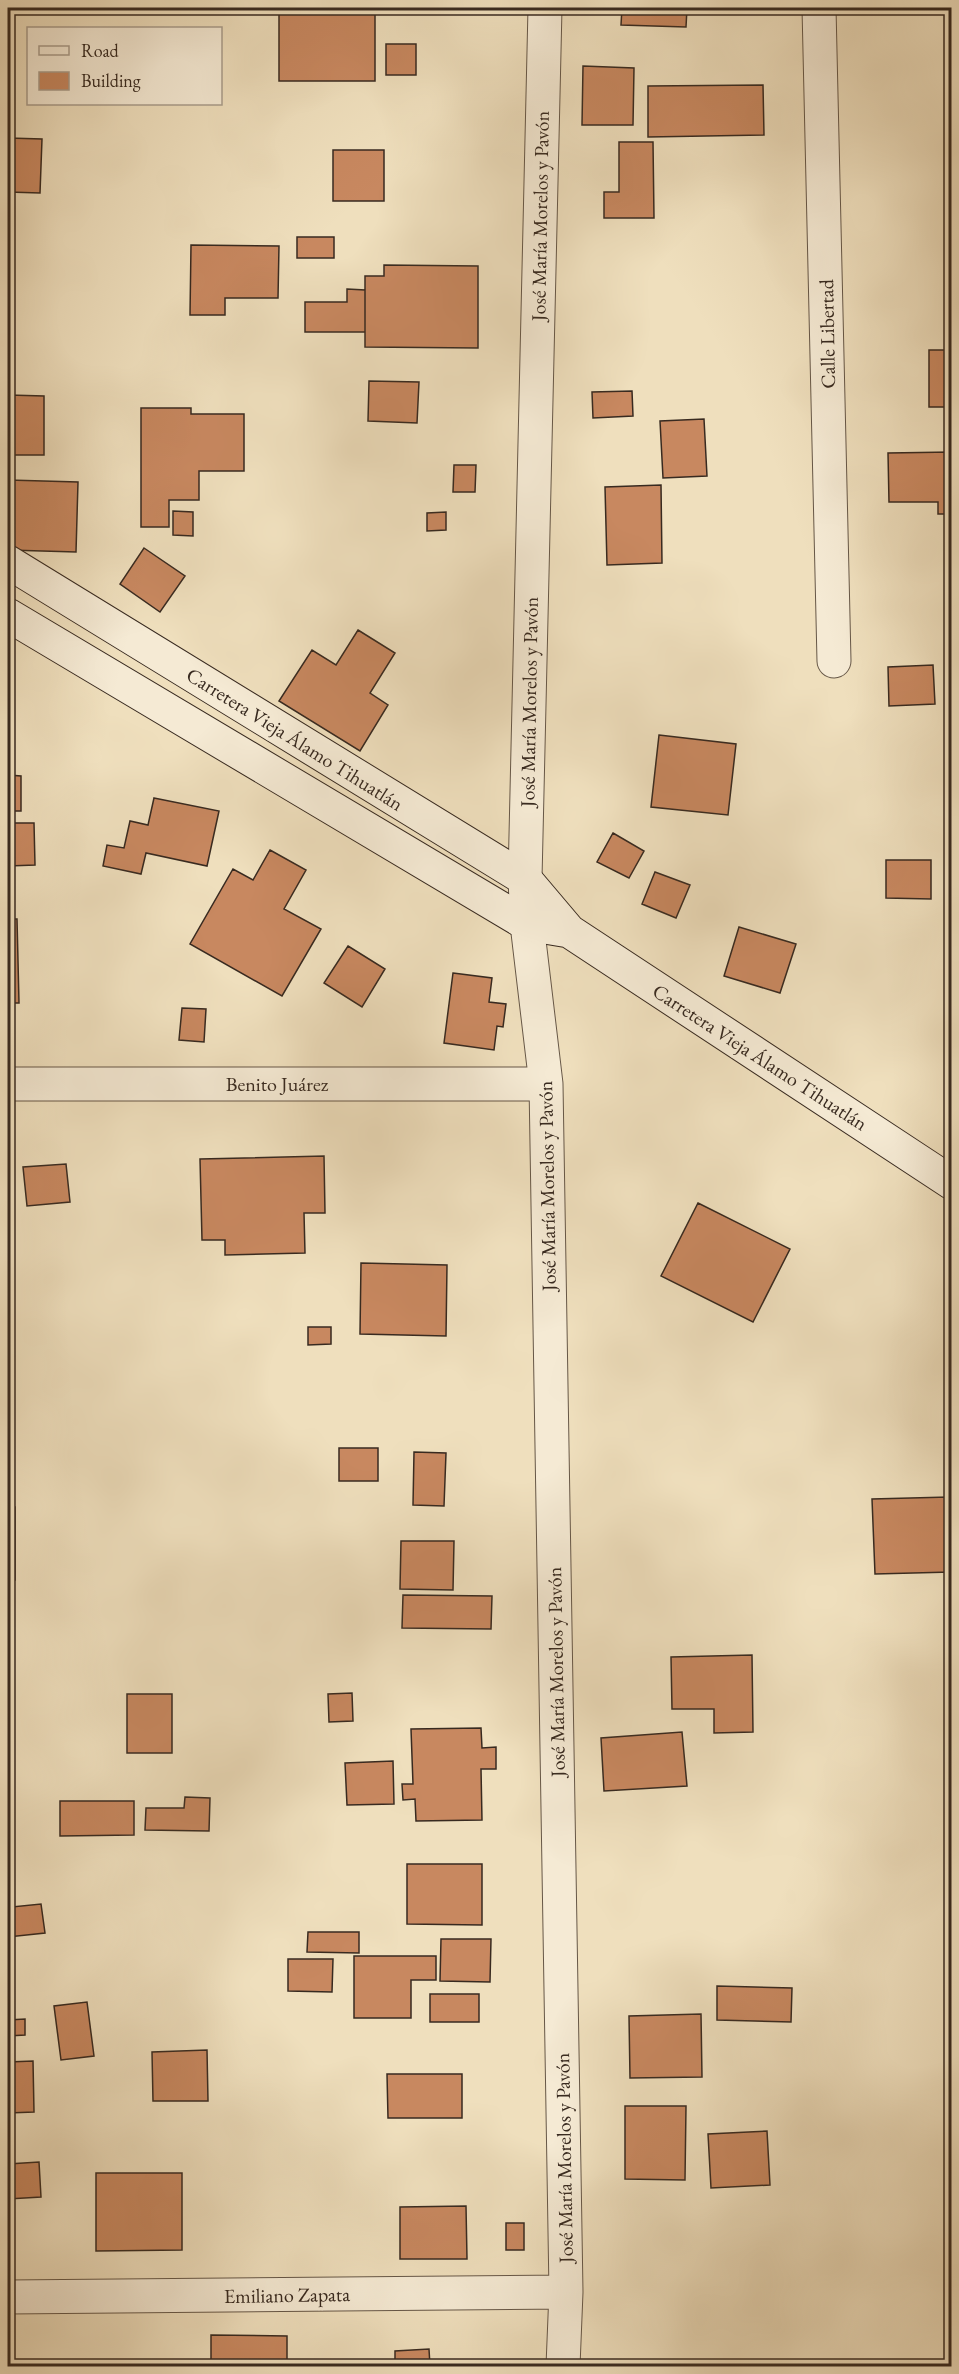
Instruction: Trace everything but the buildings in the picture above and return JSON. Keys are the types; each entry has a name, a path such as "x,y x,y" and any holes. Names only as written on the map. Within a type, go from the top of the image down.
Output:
{"street":[{"name":"José María Morelos y Pavón","path":"545,8 525,879 527,924 546,1084 566,2292 563,2367"},
{"name":"Calle Libertad","path":"819,8 834,661"},
{"name":"Carretera Vieja Álamo Tihuatlán","path":"8,562 525,879 569,931 951,1184"},
{"name":"Carretera Vieja Álamo Tihuatlán","path":"8,615 527,924 569,931"},
{"name":"Benito Juárez","path":"8,1084 546,1084"},
{"name":"Emiliano Zapata","path":"8,2297 566,2292"}]}
